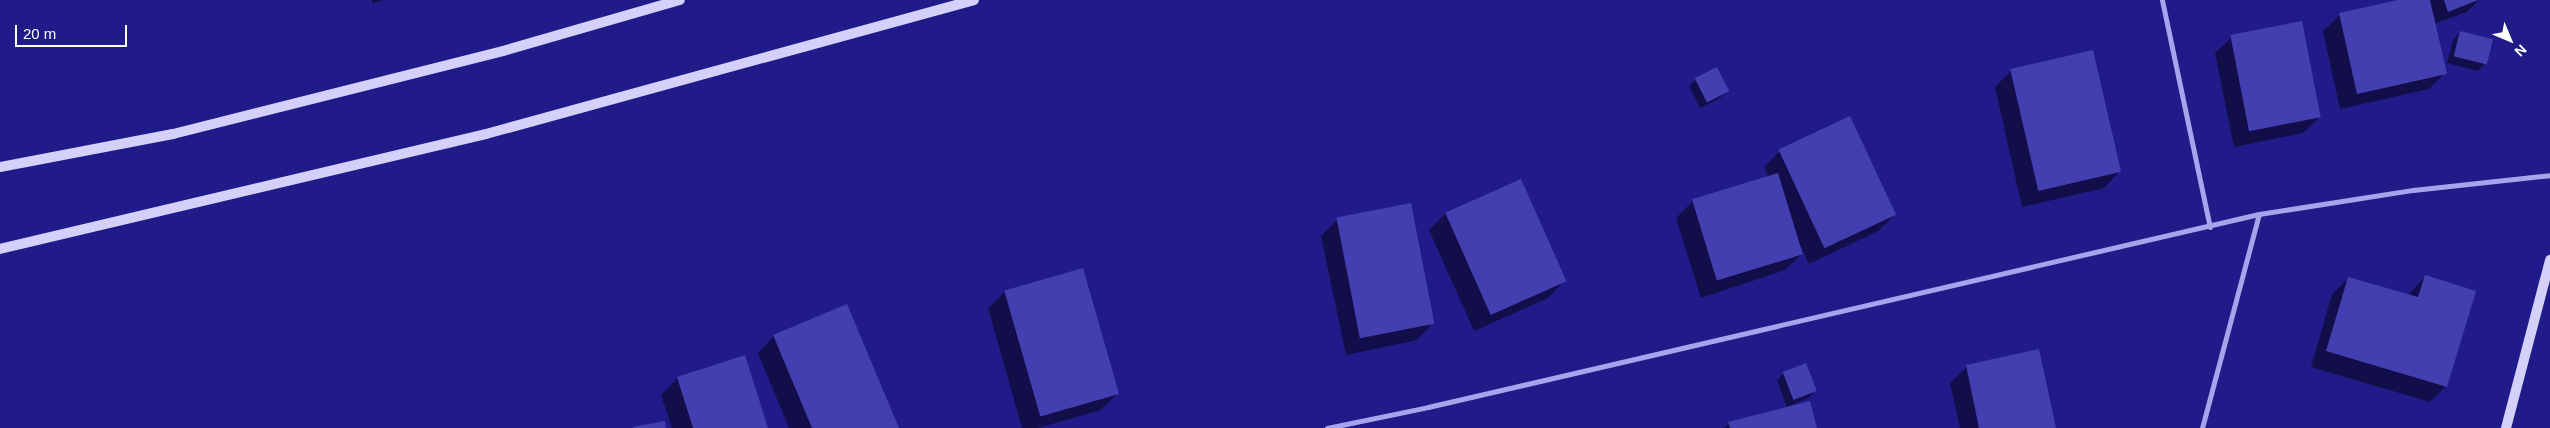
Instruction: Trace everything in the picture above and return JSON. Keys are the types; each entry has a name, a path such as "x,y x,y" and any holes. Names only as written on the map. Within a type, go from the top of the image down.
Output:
{"main road":[{"path":"0,167 173,134 503,51 680,0"},
{"path":"0,249 486,134 974,0"},
{"path":"2506,428 2550,260"}],"street":[{"path":"2162,0 2210,226"},
{"path":"1327,428 1428,407 2259,214 2413,190 2550,175"},
{"path":"2202,428 2259,214"}],"building":[{"path":"2398,0 2430,0 2447,74 2357,94 2339,13"},
{"path":"2444,0 2478,0 2448,12"},
{"path":"2302,21 2321,117 2249,131 2230,35"},
{"path":"2460,31 2493,39 2487,64 2454,56"},
{"path":"2093,50 2121,172 2038,191 2010,69"},
{"path":"1717,67 1729,91 1707,102 1695,78"},
{"path":"1850,116 1896,215 1824,248 1778,149"},
{"path":"1778,173 1803,254 1717,281 1692,199"},
{"path":"1521,179 1567,281 1491,315 1445,213"},
{"path":"1411,203 1434,324 1360,338 1336,218"},
{"path":"1083,268 1119,394 1040,417 1004,291"},
{"path":"2425,275 2476,291 2447,387 2326,351 2348,277 2418,297"},
{"path":"847,304 899,428 812,428 773,335"},
{"path":"2039,349 2056,428 1979,428 1966,365"},
{"path":"745,355 768,428 693,428 677,377"},
{"path":"1806,363 1817,391 1793,400 1783,372"},
{"path":"1810,401 1817,428 1730,428 1728,422"},
{"path":"665,421 666,428 633,428 633,427"}]}
